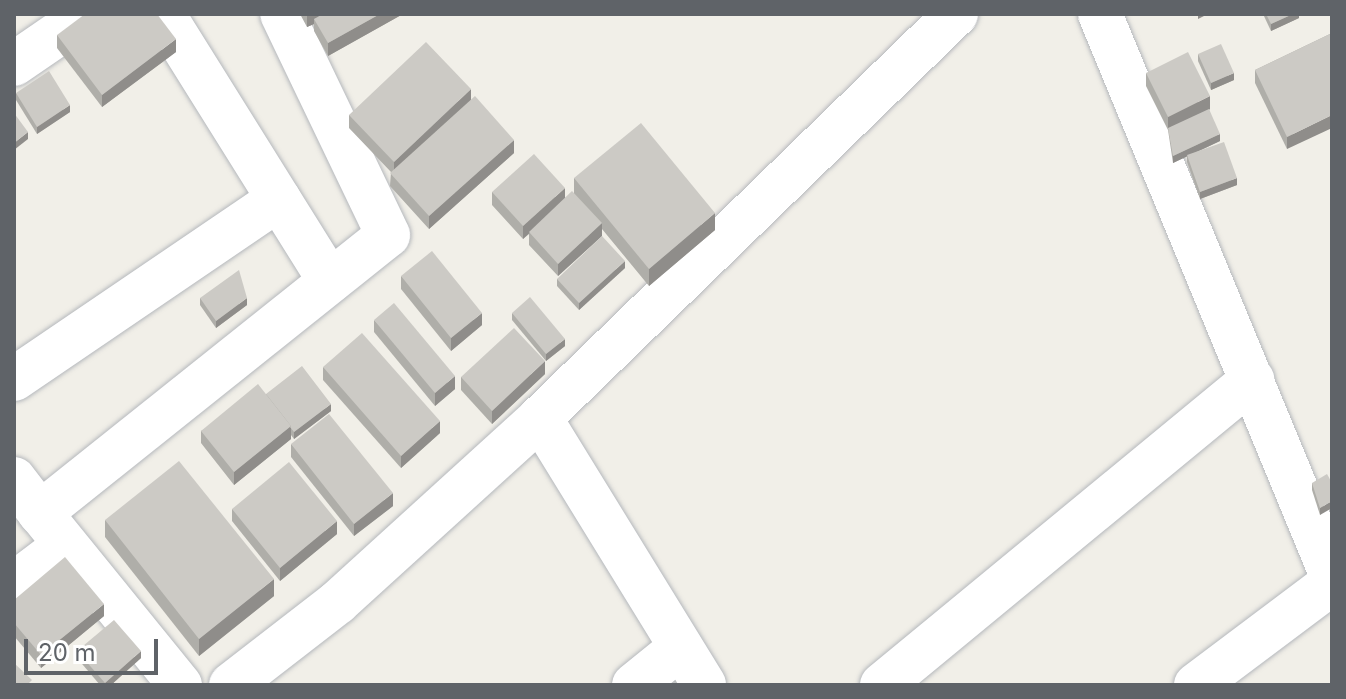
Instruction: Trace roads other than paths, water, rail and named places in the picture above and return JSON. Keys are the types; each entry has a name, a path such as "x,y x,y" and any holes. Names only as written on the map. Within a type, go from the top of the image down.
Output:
{"street":[{"path":"14,64 87,14"},
{"path":"163,14 330,281"},
{"path":"14,584 52,530 330,281 388,235 282,14"},
{"path":"231,685 338,602 540,418 956,14"},
{"path":"1100,14 1332,576"},
{"path":"14,379 279,199"},
{"path":"882,685 1252,380"},
{"path":"540,418 704,685"},
{"path":"14,479 52,530 180,685"},
{"path":"1196,685 1332,583"},
{"path":"634,685 681,647"}]}
